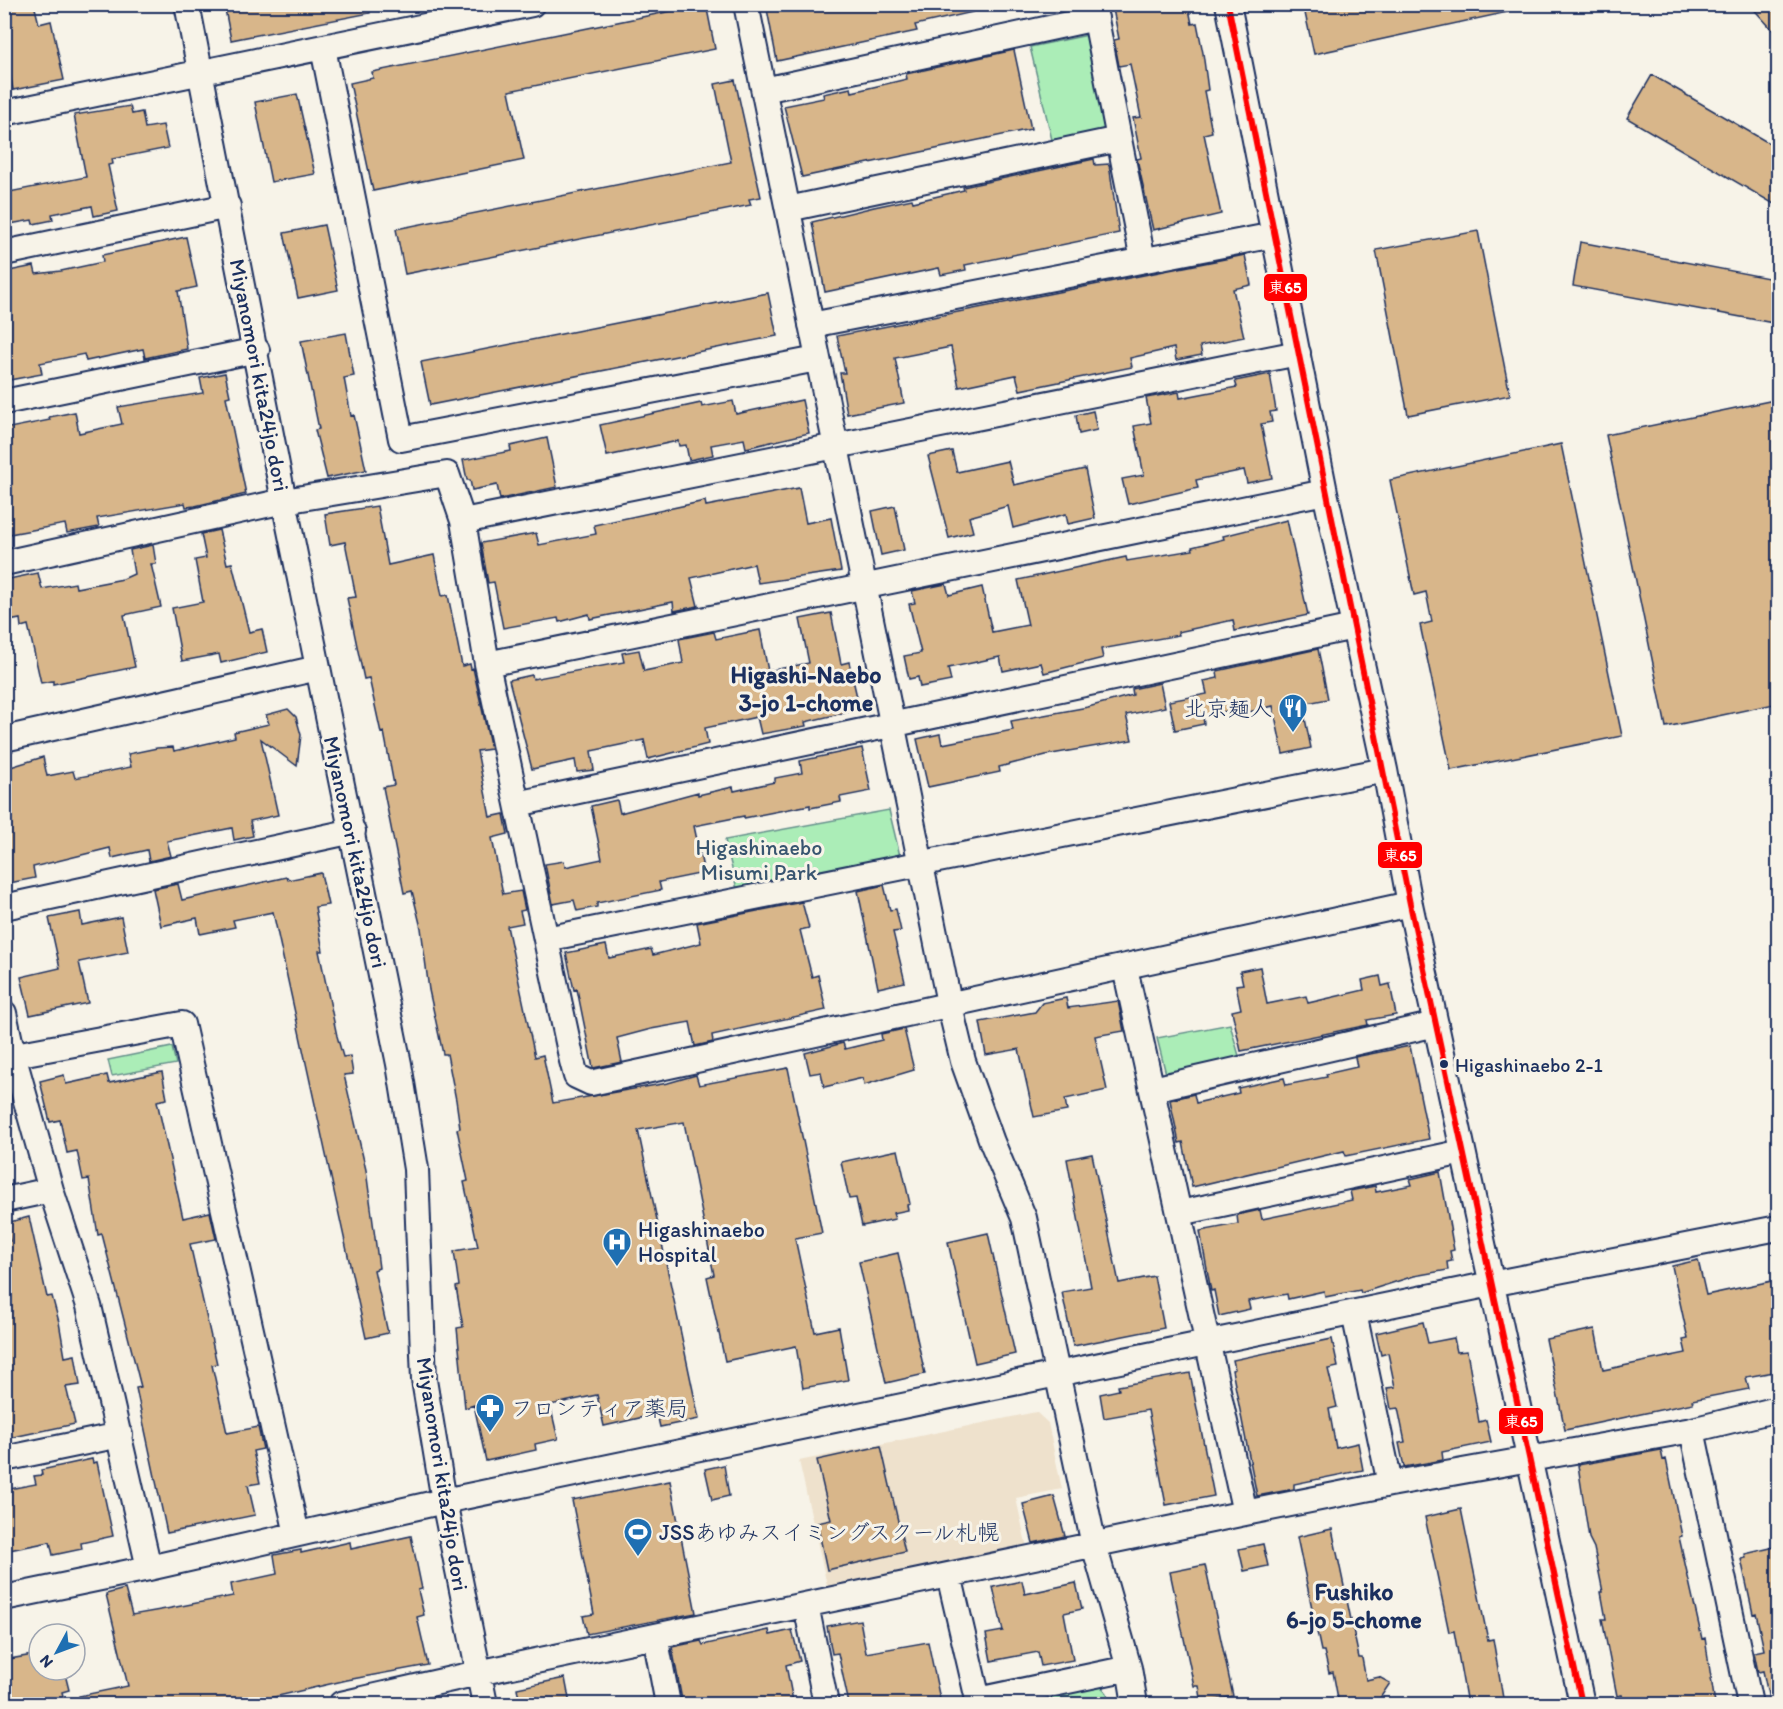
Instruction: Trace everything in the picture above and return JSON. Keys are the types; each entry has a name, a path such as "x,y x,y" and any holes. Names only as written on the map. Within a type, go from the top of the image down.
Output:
{"street":[{"name":"Miyanomori kita24jo dori","path":"187,4 257,350 284,501 399,1064 416,1168 424,1380 444,1501 485,1704"},
{"path":"746,4 949,1003 974,1092 1024,1218 1094,1545 1129,1668 1135,1704"},
{"path":"1228,4 1325,492 1385,770 1410,904 1582,1704"},
{"path":"4,113 526,5"},
{"path":"764,90 1094,11 1143,260"},
{"path":"323,48 401,439 818,359"},
{"path":"788,209 1119,139"},
{"path":"4,253 228,206"},
{"path":"811,325 1274,235"},
{"path":"4,402 257,350"},
{"path":"463,521 1298,353"},
{"path":"4,563 284,501 447,474 463,521 487,664 576,1076 591,1083 1410,904"},
{"path":"487,664 1325,492"},
{"path":"517,804 1354,627"},
{"path":"4,739 318,668"},
{"path":"546,939 1385,770"},
{"path":"4,907 353,831"},
{"path":"1125,968 1245,1513"},
{"path":"4,1013 9,1056 89,1306 149,1568"},
{"path":"9,1056 182,1023 297,1534"},
{"path":"1153,1089 1436,1024"},
{"path":"1180,1213 1463,1152"},
{"path":"4,1200 51,1190"},
{"path":"4,1598 149,1568 444,1501 1354,1312 1779,1228"},
{"path":"1354,1312 1390,1484"},
{"path":"341,1704 478,1673 1245,1513 1390,1484 1692,1430 1779,1409"},
{"path":"1692,1430 1750,1704"},
{"path":"4,1459 120,1435"},
{"path":"950,1575 979,1702 1129,1668"},
{"path":"806,1605 826,1704"},
{"path":"655,1636 668,1704"}],"shaded area":[{"path":"1036,1412 1048,1423 1062,1489 1016,1498 1027,1548 829,1594 799,1461"}],"green space":[{"path":"1088,35 1108,130 1052,140 1030,47"},
{"name":"Higashinaebo Misumi Park","path":"889,810 900,856 737,889 725,840"},
{"path":"1230,1024 1241,1063 1167,1078 1157,1038"},
{"path":"172,1047 176,1064 112,1076 108,1060"},
{"path":"1098,1683 1107,1693 1109,1704 1002,1704"}],"building":[{"path":"4,4 34,4 39,24 51,21 64,80 13,90 9,68 4,69"},
{"path":"224,4 369,4 370,13 231,40"},
{"path":"706,4 715,49 509,91 524,160 373,191 350,83 373,78 372,72"},
{"path":"766,4 972,4 973,12 915,25 917,31 777,61"},
{"path":"1112,4 1188,4 1192,24 1197,23 1203,53 1208,90 1204,91 1212,132 1204,134 1221,214 1153,230 1137,159 1141,158 1133,118 1141,117 1130,64 1119,66 1114,40 1119,39"},
{"path":"1303,4 1507,4 1508,12 1314,54"},
{"path":"1749,4 1779,4 1779,37"},
{"path":"1014,50 1031,129 802,177 784,106 824,98 823,94 851,88 852,92 907,79 906,74"},
{"path":"1652,75 1779,149 1779,207 1627,118"},
{"path":"735,80 761,197 749,199 751,205 405,274 396,229 731,162 715,84"},
{"path":"297,94 315,174 271,182 255,102"},
{"path":"130,106 132,114 142,112 145,128 163,125 168,148 112,159 113,164 108,165 118,211 94,216 92,206 52,214 53,220 33,224 32,220 4,225 4,193 86,177 74,115"},
{"path":"1094,159 1095,165 1109,164 1119,233 965,265 966,270 941,275 939,268 825,292 812,222 912,199 913,202 964,190 963,187"},
{"path":"324,225 338,290 298,298 284,233"},
{"path":"1478,231 1510,395 1408,415 1376,250"},
{"path":"186,237 197,287 178,291 187,349 145,358 143,349 86,361 84,354 40,363 42,374 4,381 4,272 34,266 36,274 61,271 103,262 102,255"},
{"path":"1580,242 1779,280 1779,324 1573,286"},
{"path":"1245,255 1251,285 1233,289 1244,337 1200,346 1202,355 1176,360 1174,348 1130,358 1132,367 1020,390 1016,375 959,387 951,347 895,358 904,403 847,414 840,373 845,373 837,336"},
{"path":"768,293 777,336 430,405 421,362"},
{"path":"346,333 354,376 344,378 351,416 354,415 366,470 327,478 315,430 319,429 301,341"},
{"path":"225,373 230,396 226,397 246,494 195,506 186,507 185,503 97,518 99,527 67,533 65,524 4,535 4,429 50,420 49,417 75,412 79,433 122,424 118,407 203,393 200,378"},
{"path":"1270,374 1276,411 1270,412 1272,422 1261,424 1272,478 1247,483 1244,470 1196,480 1198,488 1128,504 1122,479 1144,475 1134,426 1151,423 1146,398 1179,392 1180,398 1237,387 1235,381"},
{"path":"1779,399 1779,703 1666,727 1606,435"},
{"path":"802,400 809,433 746,448 744,439 711,445 713,455 689,460 686,445 679,446 678,441 607,456 600,425 701,403 702,407 733,401 736,414"},
{"path":"1093,411 1097,430 1079,434 1076,415"},
{"path":"547,438 557,487 500,499 497,485 472,490 470,480 467,480 463,460 511,451 510,446"},
{"path":"1561,444 1622,736 1451,770 1420,625 1432,622 1426,592 1414,595 1390,480"},
{"path":"952,451 957,472 1008,461 1014,485 1085,469 1095,518 1068,524 1066,514 1013,528 1008,506 969,517 973,532 949,538 928,456"},
{"path":"799,488 806,523 831,518 841,571 758,583 754,564 691,578 698,606 674,611 673,602 590,619 589,614 559,622 558,618 503,628 494,582 488,583 481,543 536,533 539,545 596,534 594,525 705,501 706,506"},
{"path":"377,506 388,565 434,555 442,596 448,595 462,666 470,664 471,669 473,668 491,749 477,751 490,817 504,814 508,834 492,838 503,894 521,891 525,910 520,911 523,923 507,926 535,1057 543,1055 553,1103 668,1083 696,1075 699,1085 788,1068 822,1233 795,1238 815,1332 839,1327 848,1380 803,1388 796,1346 725,1361 707,1277 714,1275 684,1122 638,1130 699,1419 660,1427 657,1414 604,1426 597,1395 550,1405 558,1439 535,1444 536,1450 486,1461 474,1405 465,1408 457,1328 463,1327 456,1287 459,1286 454,1251 478,1247 464,1182 468,1181 457,1129 460,1128 456,1100 447,1054 443,1054 429,990 421,928 412,891 404,893 383,787 394,785 384,732 381,733 369,678 364,679 347,598 356,597 345,542 330,545 325,514"},
{"path":"895,506 904,550 881,555 872,511"},
{"path":"1287,520 1308,615 1235,631 1233,620 1178,632 1179,635 1101,649 1103,658 1044,673 1041,663 1003,671 1000,657 948,668 951,681 920,687 918,677 909,679 904,656 921,653 909,604 915,603 912,591 946,584 949,595 982,587 992,632 1028,625 1018,580 1126,557 1127,561 1193,550 1192,547 1224,539 1223,536"},
{"path":"219,530 227,564 232,563 249,632 262,629 267,652 221,663 219,654 182,661 172,608 203,602 195,560 206,558 201,534"},
{"path":"153,545 156,564 151,564 161,607 124,615 135,667 53,684 53,681 41,683 28,625 21,627 20,619 4,622 4,580 38,573 42,589 75,583 76,588 123,579 134,574 130,550"},
{"path":"831,613 841,664 849,662 857,697 854,698 856,710 805,722 806,726 761,734 757,717 705,728 708,744 648,759 644,740 591,751 594,770 577,772 575,760 532,769 509,680 532,675 533,679 624,662 622,653 639,650 644,671 683,663 679,639 714,632 716,639 760,630 768,671 809,663 800,619"},
{"path":"1318,649 1328,699 1302,704 1311,748 1283,754 1273,706 1241,714 1239,708 1203,717 1204,724 1175,730 1169,701 1207,694 1204,681 1218,678 1217,671"},
{"path":"1160,683 1165,707 1126,715 1132,740 1046,755 999,767 1000,772 928,787 917,739 940,734 942,744 1013,730 1011,721 1088,707 1133,695 1132,689"},
{"path":"288,709 296,717 301,735 297,766 261,739 278,815 250,821 253,836 234,840 232,828 167,841 171,856 149,861 147,850 112,858 110,848 33,867 35,878 4,884 4,769 43,757 47,776 73,771 75,778 131,767 128,754 157,748 173,747 174,751 235,737 234,732 269,724 266,715"},
{"path":"862,748 871,791 840,797 841,802 810,808 810,805 694,826 704,873 659,882 661,890 597,903 597,907 577,911 574,900 553,904 545,864 564,861 565,867 602,859 591,806 617,800 620,813 698,792 698,795 733,787 734,791 775,782 775,778 802,773 800,761"},
{"path":"321,873 328,905 315,907 323,951 319,951 343,1057 350,1056 353,1074 344,1075 366,1170 379,1268 374,1270 388,1333 366,1338 273,912 233,920 235,927 200,934 197,918 161,926 153,889 178,884 182,900 287,877 288,880"},
{"path":"884,885 890,910 896,909 901,931 893,932 905,982 878,988 858,891"},
{"path":"802,902 809,928 800,930 812,977 818,975 826,1010 712,1035 713,1042 695,1046 690,1022 651,1029 617,1038 622,1062 593,1068 577,989 574,990 566,953 606,945 609,958 651,949 653,955 701,943 697,923"},
{"path":"80,912 82,925 121,917 128,952 79,962 88,1003 30,1015 21,977 60,968 49,918"},
{"path":"1260,967 1267,1004 1306,996 1308,1003 1364,990 1362,980 1380,976 1382,986 1390,984 1396,1015 1367,1020 1368,1025 1241,1051 1232,1011 1241,1009 1236,985 1243,984 1240,971"},
{"path":"1066,998 1068,1008 1118,1001 1124,1031 1095,1036 1107,1090 1065,1099 1067,1111 1034,1117 1019,1049 986,1055 980,1022 1035,1012 1042,1003"},
{"path":"904,1029 914,1070 864,1085 863,1078 824,1087 821,1072 810,1074 805,1053 843,1043 845,1049 882,1040 881,1034"},
{"path":"1410,1046 1429,1139 1346,1156 1344,1151 1192,1187 1183,1142 1179,1143 1170,1100 1194,1094 1196,1103 1239,1093 1238,1088 1284,1078 1286,1085 1327,1077 1326,1074 1357,1067 1355,1057"},
{"path":"162,1072 167,1099 157,1101 183,1218 210,1212 216,1239 190,1244 217,1364 212,1365 227,1433 258,1427 263,1449 253,1451 260,1483 248,1485 255,1515 167,1533 136,1388 141,1387 102,1234 98,1235 89,1179 83,1180 77,1151 67,1153 60,1120 50,1122 40,1081 64,1075 66,1084 107,1075 109,1083"},
{"path":"898,1150 910,1204 907,1205 908,1210 893,1213 895,1219 862,1226 856,1198 849,1199 841,1162"},
{"path":"1092,1154 1119,1283 1154,1276 1164,1328 1073,1346 1062,1292 1091,1287 1067,1159"},
{"path":"1440,1172 1454,1250 1450,1251 1452,1261 1447,1262 1448,1270 1414,1276 1361,1293 1360,1290 1325,1297 1324,1291 1288,1299 1287,1294 1248,1301 1250,1309 1219,1316 1214,1290 1211,1291 1200,1231 1238,1224 1237,1215 1260,1210 1262,1219 1296,1212 1352,1200 1350,1191 1375,1186 1376,1192 1412,1185 1410,1179"},
{"path":"29,1217 47,1297 52,1296 59,1322 65,1357 75,1355 80,1385 66,1387 75,1424 4,1439 4,1241 10,1241 6,1223"},
{"path":"988,1233 1015,1354 975,1363 948,1242"},
{"path":"898,1253 925,1374 886,1383 859,1262"},
{"path":"1698,1260 1706,1295 1772,1281 1772,1284 1779,1283 1779,1371 1746,1377 1749,1389 1565,1430 1546,1339 1595,1329 1603,1370 1686,1353 1683,1340 1688,1339 1672,1266"},
{"path":"1423,1322 1428,1343 1454,1338 1457,1352 1467,1351 1479,1422 1486,1420 1491,1442 1442,1452 1443,1460 1404,1467 1399,1443 1405,1442 1398,1408 1391,1409 1387,1388 1395,1387 1388,1353 1381,1355 1376,1333"},
{"path":"1332,1339 1338,1367 1328,1369 1337,1407 1329,1409 1336,1448 1358,1443 1363,1470 1294,1484 1294,1489 1257,1496 1232,1370 1235,1369 1233,1360"},
{"path":"1190,1373 1214,1496 1166,1505 1148,1410 1104,1418 1100,1394 1119,1390 1118,1386"},
{"path":"881,1446 905,1552 827,1570 817,1523 831,1520 817,1460"},
{"path":"1661,1450 1663,1460 1666,1459 1682,1536 1679,1537 1702,1639 1705,1638 1715,1704 1624,1704 1622,1695 1617,1696 1602,1619 1606,1619 1601,1592 1603,1592 1594,1548 1589,1538 1578,1465"},
{"path":"92,1459 93,1463 97,1462 113,1536 81,1543 82,1549 53,1555 50,1542 4,1551 4,1490 36,1484 34,1476 42,1475 41,1470"},
{"path":"724,1465 729,1496 712,1500 705,1469"},
{"path":"670,1481 696,1613 587,1634 583,1616 594,1614 572,1500"},
{"path":"1054,1496 1065,1536 1033,1543 1023,1504"},
{"path":"1461,1509 1488,1640 1493,1639 1504,1704 1467,1704 1454,1631 1449,1632 1425,1517"},
{"path":"1332,1529 1359,1658 1362,1658 1366,1680 1379,1677 1390,1683 1376,1704 1339,1704 1333,1672 1329,1673 1324,1651 1321,1651 1297,1537"},
{"path":"411,1536 422,1589 418,1590 424,1615 417,1617 428,1665 347,1680 244,1704 80,1704 79,1696 128,1686 106,1594 125,1589 132,1615 166,1609 233,1596 231,1584 277,1574 274,1555 301,1550 301,1553 350,1542 351,1549"},
{"path":"1263,1544 1268,1566 1244,1571 1239,1549"},
{"path":"1779,1546 1779,1704 1770,1704 1763,1671 1758,1672 1754,1652 1764,1650 1756,1613 1753,1614 1741,1559 1746,1558 1745,1554"},
{"path":"1205,1565 1233,1696 1202,1704 1199,1686 1194,1686 1170,1572"},
{"path":"1022,1581 1025,1594 1076,1583 1082,1609 1064,1613 1073,1660 1041,1666 1038,1652 991,1661 986,1634 1003,1631 993,1587"},
{"path":"860,1620 866,1653 928,1642 941,1704 849,1704 838,1653 832,1654 827,1626"},
{"path":"769,1630 770,1635 792,1630 800,1661 786,1665 793,1701 773,1704 691,1704 690,1699 682,1700 672,1647 701,1641 703,1645"},
{"path":"27,1656 27,1682 67,1682 69,1690 62,1692 65,1704 4,1704 4,1660"},
{"path":"565,1678 570,1704 520,1704 517,1688"}],"transit line":[{"name":"東65","path":"1228,4 1410,904 1582,1704"}],"place":[{"name":"北京麺人","path":"1293,734"},
{"name":"Higashinaebo 2-1","path":"1444,1064"},
{"name":"Higashinaebo Hospital","path":"617,1268"},
{"name":"フロンティア薬局","path":"490,1434"},
{"name":"JSSあゆみスイミングスクール札幌","path":"638,1558"}],"district":[{"name":"Higashi-Naebo 3-jo 1-chome","path":"806,689"},
{"name":"Fushiko 6-jo 5-chome","path":"1354,1606"}]}
